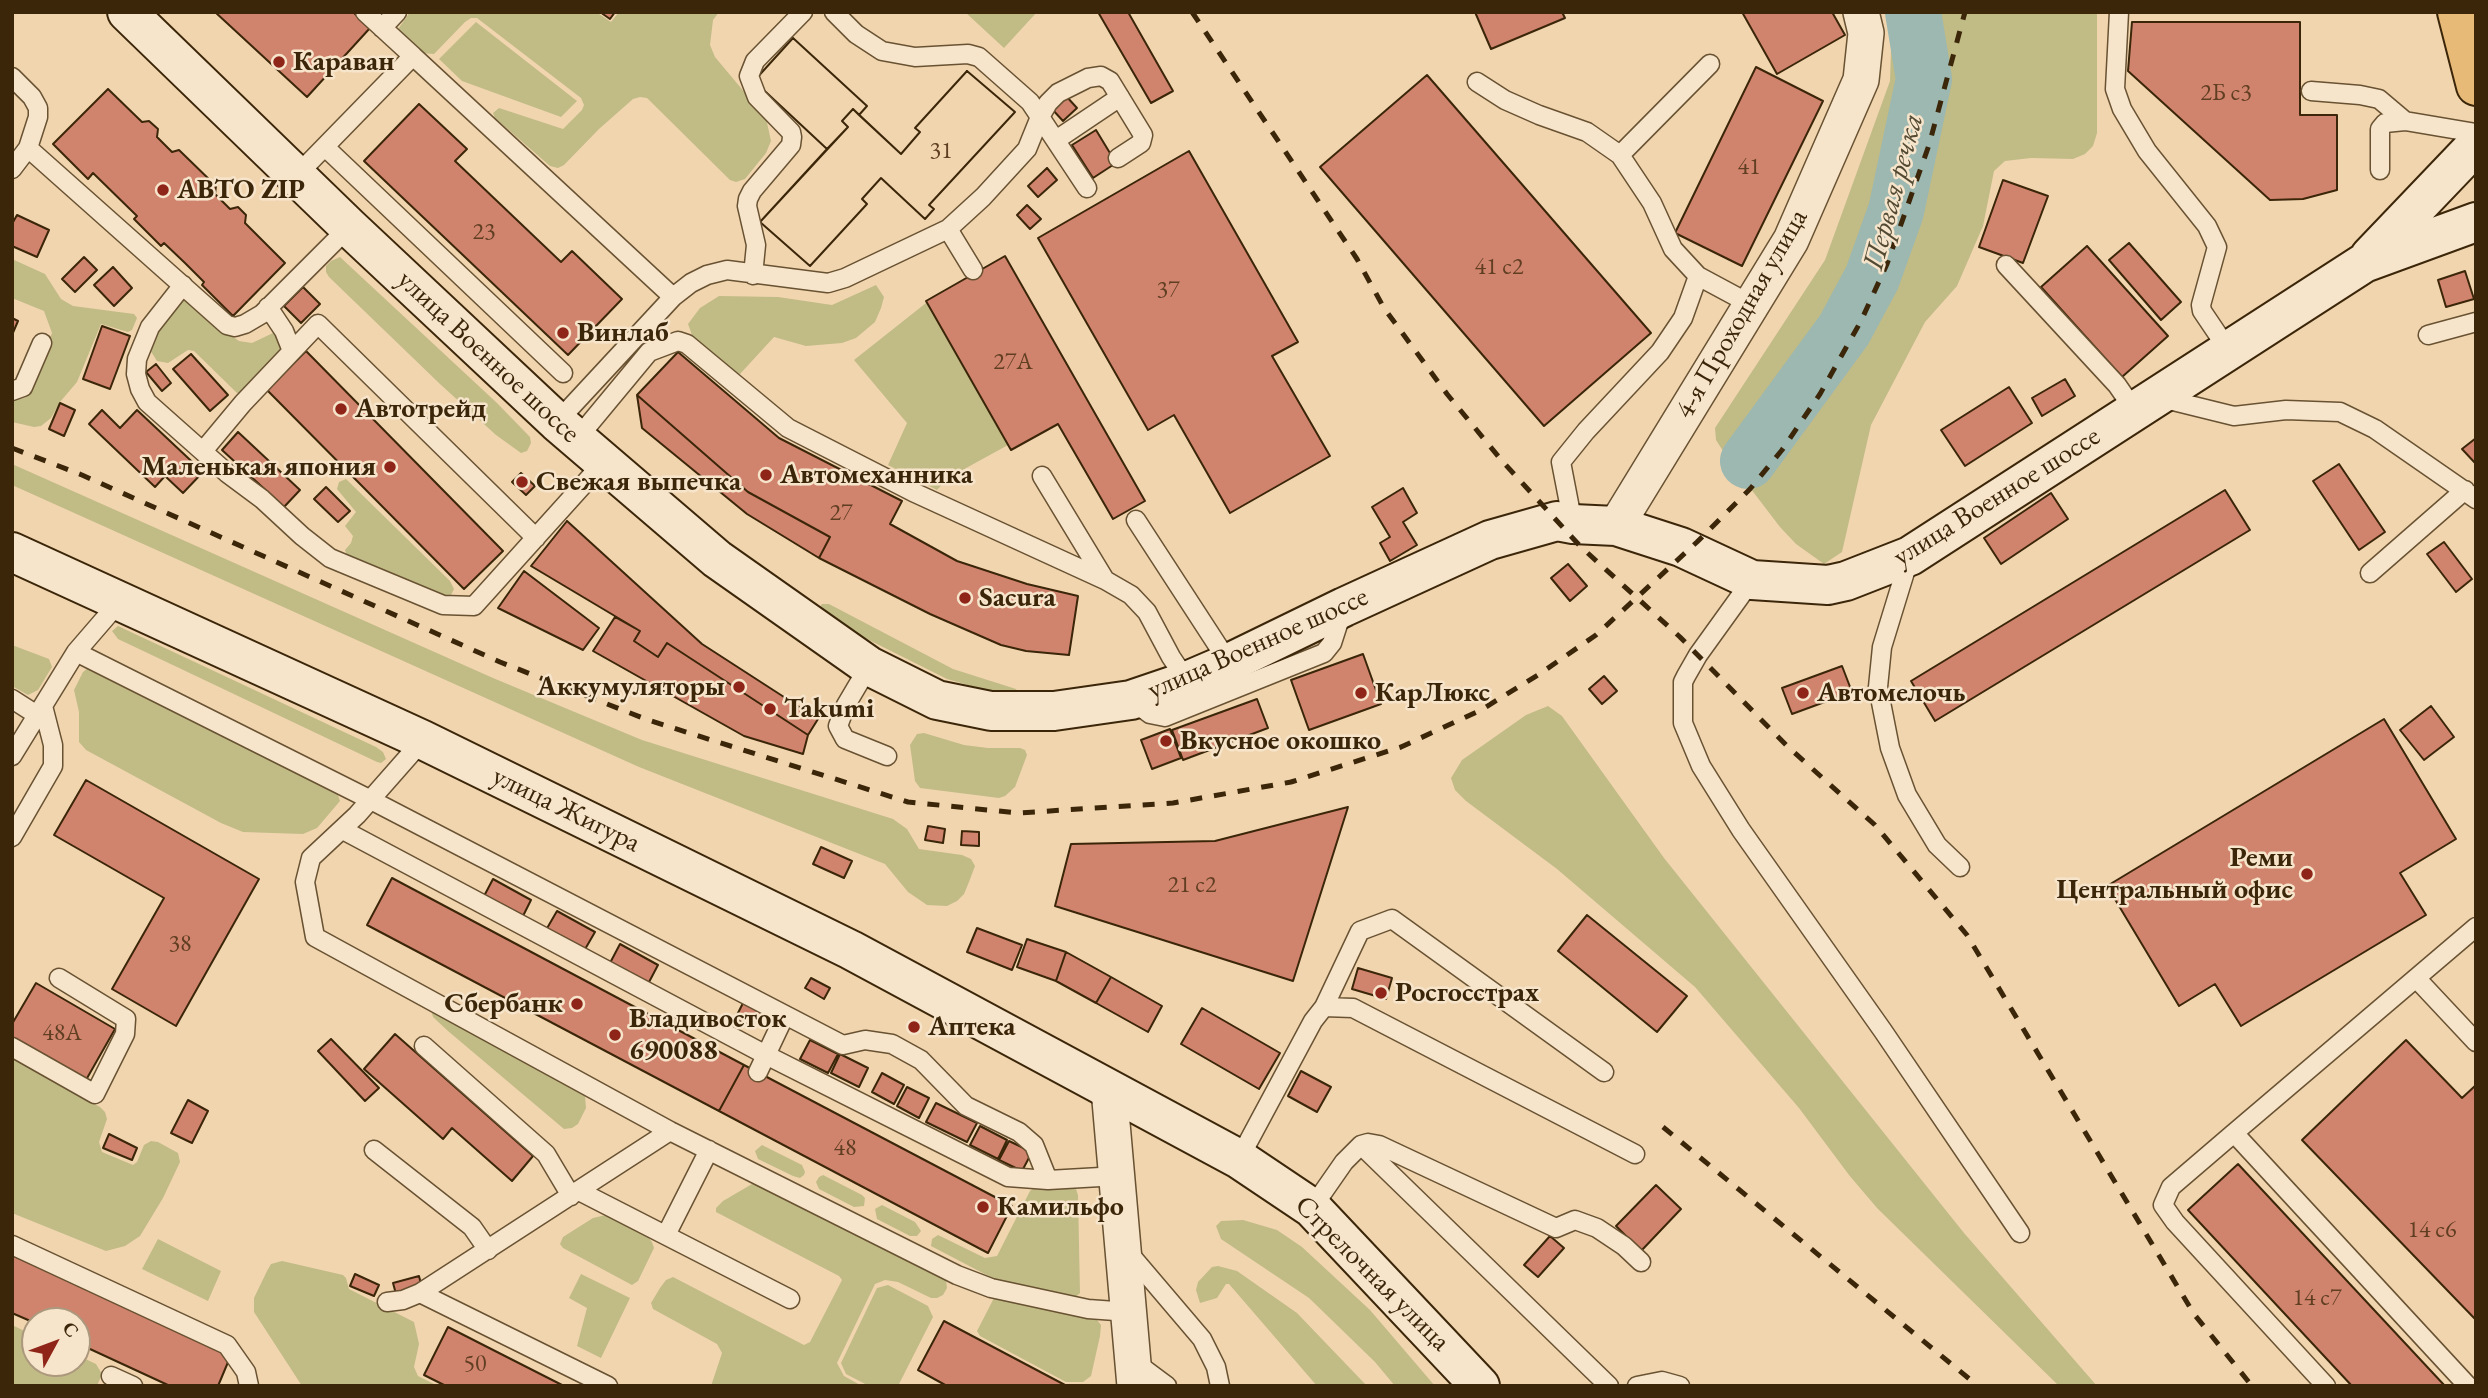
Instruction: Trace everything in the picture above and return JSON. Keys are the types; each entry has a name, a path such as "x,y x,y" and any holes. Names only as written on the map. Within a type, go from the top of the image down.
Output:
{"main road":[{"name":"улица Военное шоссе","path":"127,12 349,227 579,442 718,559 869,666 937,700 991,711 1054,711 1131,700 1230,663 1490,540 1558,521 1616,526 1682,547 1752,580 1828,585 1846,581 1910,556 2230,351 2253,332 2364,263 2476,222"},
{"path":"2457,12 2476,86"},
{"name":"улица Военное шоссе","path":"2364,263 2476,145"},
{"name":"улица Жигура","path":"12,552 423,740 852,950 1109,1089"},
{"name":"Стрелочная улица","path":"1109,1089 1239,1159 1312,1208 1480,1386"}],"street":[{"name":"4-я Проходная улица","path":"1616,526 1791,240 1861,79 1866,33 1861,12"},
{"path":"1109,1089 1133,1373"}],"lane":[{"path":"365,12 673,297"},
{"path":"382,28 397,12"},
{"path":"753,275 756,245 747,206 748,199 791,145 792,137 791,132 757,97 749,76 755,61 803,12"},
{"path":"834,12 856,34 882,51 915,57 968,54 979,57 1030,102 1087,188"},
{"path":"2119,12 2115,89 2122,109 2147,151 2207,226 2217,247 2201,305 2202,311 2230,351"},
{"path":"296,176 413,56"},
{"path":"1620,155 1710,64"},
{"path":"183,285 150,327 137,359 136,374 147,402 330,558 443,605 474,606 481,602 536,538 579,442 673,297 691,283 727,270 828,283 870,267 948,229 983,197 1027,149 1040,117 1058,93 1088,78 1101,76 1110,81 1143,135 1141,143 1118,158"},
{"path":"12,77 32,97 38,108 28,148 12,169"},
{"path":"1477,82 1516,105 1587,131 1620,155 1652,203 1673,249 1698,276 1752,306"},
{"path":"2311,91 2379,99 2405,121"},
{"path":"1056,141 1120,97"},
{"path":"2380,170 2380,129 2385,123 2405,121 2476,133"},
{"path":"325,147 564,373"},
{"path":"28,148 227,325 235,327 245,324 268,307 349,227"},
{"path":"948,229 973,270"},
{"path":"2006,265 2117,385 2146,404 2234,416 2286,410 2340,412 2375,429 2470,494 2370,573"},
{"path":"1573,524 1561,462 1586,431 1660,352 1683,318 1698,276"},
{"path":"268,307 285,331 292,351"},
{"path":"2428,335 2476,322"},
{"path":"202,451 318,324 536,538"},
{"path":"579,442 649,352 677,341 687,344 788,428 913,492 1131,594 1147,612 1187,681"},
{"path":"12,391 23,387 42,343"},
{"path":"1042,476 1105,580"},
{"path":"1136,520 1230,663"},
{"path":"1910,556 1882,647 1878,687 1890,748 1907,795 1937,845 1960,867"},
{"path":"1752,580 1698,655 1683,682 1682,723 1701,766 1741,830 1883,1031 2020,1233"},
{"path":"12,756 76,653 120,601"},
{"path":"1131,700 1150,714 1165,717 1324,653 1332,643 1344,607"},
{"path":"76,653 371,800 843,1045 866,1040 892,1044 920,1060 966,1106 1019,1132 1034,1145 1048,1180"},
{"path":"869,666 846,705 838,726 845,739 887,756"},
{"path":"12,699 40,710 53,745 53,766 12,837"},
{"path":"423,740 343,830 311,858 305,882 314,937 670,1130 957,1275 990,1288 1088,1310 1129,1312"},
{"path":"343,830 766,1055 1008,1177 1048,1180 1118,1176"},
{"path":"1239,1159 1307,1032 1324,1007 1360,931 1392,919 1604,1072"},
{"path":"2326,1386 2162,1205 2171,1187 2476,927"},
{"path":"12,1047 95,1094 125,1034 126,1019 59,978"},
{"path":"2416,978 2476,1042"},
{"path":"1324,1007 1353,1009 1635,1154"},
{"path":"758,1072 785,1015"},
{"path":"424,1046 546,1154 575,1194 666,1234 790,1299"},
{"path":"387,1302 403,1300 419,1293 670,1130"},
{"path":"2234,1133 2468,1386"},
{"path":"1312,1208 1344,1162 1361,1145 1368,1143 1379,1145 1556,1228 1574,1220 1597,1228 1624,1246 1641,1262"},
{"path":"1361,1145 1609,1386"},
{"path":"374,1150 472,1227 488,1250"},
{"path":"666,1234 709,1150"},
{"path":"12,1245 227,1345 246,1372 248,1386"},
{"path":"1124,1247 1202,1339 1216,1367 1220,1386"},
{"path":"419,1293 608,1386"},
{"path":"1133,1373 1167,1386"},
{"path":"111,1376 133,1386"},
{"path":"1637,1386 1662,1381 1680,1386"}],"shaded area":[{"path":"410,12 596,12 611,22 619,12 719,12 713,20 710,45 715,57 766,118 771,141 766,153 745,179 736,182 730,180 647,98 640,97 633,99 599,129 564,165 558,168 550,166 495,118 493,113 499,108 563,129 582,110 584,105 581,98 477,18 465,22 434,54 421,53 399,34 398,29"},
{"path":"965,12 1037,12 1004,48"},
{"path":"1889,12 2097,12 2097,133 2093,146 2085,154 2073,159 2031,158 2005,161 1994,171 1983,226 1957,286 1925,322 1871,425 1842,552 1824,564 1796,544 1780,527 1728,459 1716,440 1715,428 1825,260 1890,81 1892,19"},
{"path":"476,22 577,101 561,117 462,81 439,59"},
{"path":"340,257 530,437 531,443 527,451 521,453 496,435 329,277 326,266"},
{"path":"12,259 45,274 61,299 73,306 134,314 137,318 132,330 128,332 101,324 77,382 51,418 41,426 12,422 12,400 24,398 31,391 52,333 44,311 12,298"},
{"path":"876,285 884,297 881,308 875,322 856,338 842,343 806,346 774,337 740,374 733,372 692,335 688,324 700,308 719,296 778,297 832,305"},
{"path":"177,302 193,302 215,324 239,341 252,343 277,333 282,347 280,353 242,392 237,393 194,351 188,350 168,363 157,361 150,350 150,340"},
{"path":"926,303 1008,445 948,478 937,490 888,465 907,423 854,360"},
{"path":"12,464 493,678 642,740 893,819 907,829 919,849 962,855 971,859 975,866 964,894 947,906 927,905 908,892 885,864 639,767 12,485"},
{"path":"346,479 450,581 454,589 450,597 445,598 347,556 345,550 353,536 345,526 356,512 337,489 339,482"},
{"path":"822,604 829,604 953,669 1016,689 1019,694 996,693 947,679 851,631 824,613 820,607"},
{"path":"118,626 376,747 383,752 386,759 381,763 377,762 118,639 112,631"},
{"path":"12,645 49,659 52,667 38,690 28,695 12,686"},
{"path":"88,668 338,795 340,801 317,828 303,834 243,832 221,823 86,750 79,742 79,712 74,690"},
{"path":"1548,706 1562,716 1664,858 1964,1233 2097,1386 2059,1386 1877,1208 1799,1108 1695,987 1557,869 1455,790 1451,778 1462,760 1526,715"},
{"path":"924,733 964,745 1025,750 1027,755 1015,787 999,798 920,788 915,781 910,745 917,734"},
{"path":"431,1010 579,1089 585,1096 586,1108 578,1124 564,1129 448,1031 433,1017"},
{"path":"12,1058 105,1112 107,1119 99,1142 102,1152 133,1165 144,1145 151,1141 178,1153 180,1162 163,1198 140,1236 125,1246 106,1251 12,1213"},
{"path":"762,1145 802,1165 804,1175 800,1178 793,1176 758,1159 755,1151"},
{"path":"823,1175 862,1195 865,1198 864,1206 854,1207 819,1189 816,1182"},
{"path":"752,1184 765,1186 946,1280 947,1288 943,1295 937,1298 931,1298 898,1282 885,1280 875,1284 837,1363 844,1376 862,1386 711,1386 722,1353 717,1344 653,1309 651,1303 660,1288 666,1280 673,1277 804,1345 810,1342 842,1280 716,1212 716,1208 723,1201"},
{"path":"1035,1187 1076,1189 1080,1293 1076,1297 998,1281 931,1246 932,1239 938,1235 985,1258 997,1256 1030,1191"},
{"path":"882,1205 915,1222 921,1231 917,1236 910,1236 877,1219 875,1209"},
{"path":"606,1215 648,1237 652,1242 654,1248 638,1281 632,1285 560,1244 563,1237 593,1218"},
{"path":"1243,1220 1277,1230 1302,1247 1370,1310 1435,1386 1395,1386 1375,1362 1309,1298 1221,1239 1216,1226 1221,1221"},
{"path":"158,1239 221,1271 208,1301 142,1269"},
{"path":"282,1261 343,1275 349,1289 414,1322 419,1344 414,1367 418,1376 438,1386 302,1386 254,1312 254,1298 267,1271 271,1264"},
{"path":"1212,1267 1237,1271 1297,1313 1367,1386 1317,1386 1229,1284 1226,1284 1217,1298 1200,1303 1196,1290 1198,1282"},
{"path":"581,1274 630,1298 601,1358 577,1346 587,1308 569,1298"},
{"path":"888,1285 928,1306 933,1317 898,1386 869,1386 846,1374 841,1363 877,1288"},
{"path":"1001,1297 1097,1320 1101,1325 1100,1336 1091,1376 1083,1382 1066,1382 980,1336 977,1331 994,1298"},
{"path":"12,1325 21,1329 21,1377 91,1377 91,1362 96,1364 102,1374 97,1386 12,1386"}],"building":[{"path":"215,12 353,12 370,28 307,97"},
{"path":"600,12 615,12 610,19"},
{"path":"1098,12 1128,12 1173,91 1151,103"},
{"path":"1475,12 1562,12 1565,18 1491,49"},
{"path":"1742,12 1832,12 1845,35 1777,74"},
{"path":"2132,22 2300,22 2300,115 2337,115 2337,190 2303,199 2270,200 2128,71"},
{"path":"793,38 867,106 859,115 901,154 920,132 915,128 967,71 1015,112 929,205 934,209 925,219 881,178 862,199 867,204 810,266 760,222 827,149 754,81"},
{"path":"793,38 867,106 859,115 853,109 842,121 848,127 827,149 754,81"},
{"path":"1756,67 1823,101 1742,266 1675,233"},
{"path":"967,71 1015,112 929,205 934,209 925,219 881,178 862,199 867,204 810,266 760,222 848,127 842,121 853,109 901,154 920,132 915,128"},
{"path":"1427,75 1651,333 1544,426 1320,167"},
{"path":"108,89 142,122 149,121 158,129 157,137 172,152 179,150 216,186 215,194 230,209 238,207 246,215 245,223 285,263 233,316 202,285 204,282 164,243 161,246 134,219 137,216 93,173 88,179 53,144"},
{"path":"1066,96 1077,108 1063,121 1052,109"},
{"path":"419,104 467,149 455,161 561,262 572,251 622,299 568,355 364,161"},
{"path":"1096,130 1116,163 1093,178 1072,145"},
{"path":"1189,151 1298,342 1272,356 1330,456 1230,513 1174,415 1148,430 1038,238"},
{"path":"1047,168 1057,180 1038,197 1028,186"},
{"path":"2003,180 2048,196 2023,263 1979,247"},
{"path":"1027,205 1041,219 1030,229 1017,215"},
{"path":"17,215 49,230 37,257 12,246 12,224"},
{"path":"2129,243 2181,302 2161,320 2109,260"},
{"path":"2087,246 2168,336 2122,377 2041,287"},
{"path":"1005,256 1145,501 1113,519 1058,424 1011,450 926,301"},
{"path":"84,257 97,270 75,292 62,279"},
{"path":"113,267 132,288 114,306 94,285"},
{"path":"2465,271 2474,299 2446,307 2438,280"},
{"path":"303,287 320,304 301,323 284,306"},
{"path":"12,318 18,321 12,335"},
{"path":"102,326 130,336 110,389 83,379"},
{"path":"306,351 503,551 464,589 267,390"},
{"path":"678,352 779,438 902,501 890,524 957,561 1027,584 1078,596 1069,655 1026,651 1001,645 930,614 819,558 830,537 748,492 637,395"},
{"path":"191,354 228,395 210,411 173,369"},
{"path":"156,364 171,383 162,391 146,372"},
{"path":"2065,379 2075,396 2042,416 2032,398"},
{"path":"2009,387 2032,423 1965,466 1941,430"},
{"path":"637,395 748,492 830,537 819,558 747,514 642,428"},
{"path":"60,403 75,410 64,436 49,429"},
{"path":"102,410 120,428 137,410 203,472 183,493 165,476 155,487 89,424"},
{"path":"238,432 300,490 284,507 222,450"},
{"path":"2476,438 2476,464 2462,449"},
{"path":"2339,464 2385,532 2359,550 2313,481"},
{"path":"521,473 535,486 526,495 512,482"},
{"path":"326,487 350,511 338,522 314,499"},
{"path":"1403,488 1417,513 1403,522 1417,545 1390,561 1380,543 1390,537 1372,507"},
{"path":"2225,490 2250,530 1935,721 1911,681"},
{"path":"2051,493 2068,519 2001,564 1984,538"},
{"path":"567,521 702,644 818,719 808,735 667,643 658,657 634,641 640,631 531,566"},
{"path":"2444,542 2472,579 2456,592 2427,554"},
{"path":"1568,564 1587,586 1570,601 1551,578"},
{"path":"524,571 599,628 583,650 498,608"},
{"path":"615,617 640,631 634,641 658,657 667,643 808,735 803,754 744,736 593,651"},
{"path":"1363,654 1381,704 1309,730 1291,680"},
{"path":"1842,666 1852,692 1792,714 1782,688"},
{"path":"1604,676 1617,691 1602,704 1589,689"},
{"path":"1257,699 1268,728 1183,760 1172,730"},
{"path":"2431,706 2454,737 2424,760 2400,730"},
{"path":"2384,719 2456,839 2400,873 2426,915 2241,1026 2215,984 2179,1006 2107,886"},
{"path":"1170,729 1181,758 1152,769 1141,740"},
{"path":"86,780 259,879 176,1026 112,989 164,898 54,835"},
{"path":"1348,807 1293,981 1055,906 1071,844 1215,841"},
{"path":"928,826 945,829 943,843 925,840"},
{"path":"962,831 979,832 979,846 961,845"},
{"path":"821,847 852,861 844,878 813,864"},
{"path":"392,878 744,1065 719,1111 367,925"},
{"path":"493,879 531,900 521,920 483,898"},
{"path":"557,911 595,932 584,951 546,930"},
{"path":"1587,915 1687,996 1657,1032 1558,951"},
{"path":"977,928 1022,945 1012,970 967,952"},
{"path":"1027,939 1066,952 1056,981 1017,967"},
{"path":"620,944 658,965 648,984 610,963"},
{"path":"1066,952 1111,977 1096,1003 1056,981"},
{"path":"1358,968 1392,978 1386,999 1352,989"},
{"path":"1111,977 1162,1006 1148,1032 1096,1003"},
{"path":"811,978 830,988 824,999 805,988"},
{"path":"36,983 115,1029 86,1080 12,1038 12,1024"},
{"path":"744,1001 771,1015 766,1025 751,1018 747,1025 735,1019"},
{"path":"1202,1008 1280,1053 1259,1089 1181,1044"},
{"path":"395,1034 533,1156 512,1181 452,1128 443,1139 364,1069"},
{"path":"331,1039 379,1088 365,1101 318,1051"},
{"path":"810,1040 838,1054 828,1073 800,1059"},
{"path":"2406,1040 2462,1098 2476,1085 2476,1320 2302,1140"},
{"path":"840,1054 868,1068 859,1087 831,1073"},
{"path":"744,1065 1012,1206 988,1253 719,1111"},
{"path":"1301,1071 1331,1087 1317,1112 1288,1096"},
{"path":"882,1073 904,1085 894,1104 872,1092"},
{"path":"907,1087 929,1098 919,1118 897,1106"},
{"path":"188,1100 208,1111 192,1143 171,1133"},
{"path":"936,1103 977,1123 967,1142 926,1122"},
{"path":"980,1126 1007,1140 998,1159 970,1145"},
{"path":"109,1134 137,1148 132,1160 103,1148"},
{"path":"1009,1141 1032,1152 1022,1171 999,1160"},
{"path":"2238,1164 2445,1386 2352,1386 2188,1210"},
{"path":"1656,1185 1681,1209 1641,1251 1616,1226"},
{"path":"1550,1236 1564,1248 1538,1277 1524,1265"},
{"path":"12,1255 231,1355 218,1386 170,1386 91,1349 91,1307 21,1307 21,1317 12,1313"},
{"path":"355,1274 379,1285 374,1296 350,1286"},
{"path":"419,1276 422,1288 396,1294 393,1283"},
{"path":"944,1321 1065,1385 947,1386 918,1370"},
{"path":"448,1327 564,1386 446,1386 424,1375"}],"waterway":[{"name":"Первая речка","path":"1748,461 1844,330 1872,278 1896,211 1924,79 1913,12"}],"railway":[{"path":"1192,12 1357,259 1384,308 1447,394 1503,462 1580,546 1680,637 1787,746 1875,825 1967,935 2194,1314 2252,1386"},
{"path":"12,448 82,475 500,662 648,720 908,802 1018,813 1173,803 1291,782 1401,747 1481,710 1538,675 1596,635 1750,489 1782,450 1820,394 1861,321 1887,264 1929,145 1965,12"},
{"path":"1663,1127 1978,1386"}],"place":[{"name":"Караван","path":"279,62"},
{"name":"АВТО ZIP","path":"163,190"},
{"name":"Винлаб","path":"563,333"},
{"name":"Автотрейд","path":"341,409"},
{"name":"Маленькая япония","path":"390,467"},
{"name":"Автомеханника","path":"766,475"},
{"name":"Свежая выпечка","path":"522,482"},
{"name":"Sacura","path":"965,598"},
{"name":"Аккумуляторы","path":"739,687"},
{"name":"КарЛюкс","path":"1361,693"},
{"name":"Автомелочь","path":"1803,693"},
{"name":"Takumi","path":"770,709"},
{"name":"Вкусное окошко","path":"1166,741"},
{"name":"Реми Центральный офис","path":"2307,874"},
{"name":"Росгосстрах","path":"1381,993"},
{"name":"Сбербанк","path":"577,1004"},
{"name":"Аптека","path":"914,1027"},
{"name":"Владивосток 690088","path":"615,1035"},
{"name":"Камильфо","path":"983,1207"}]}
